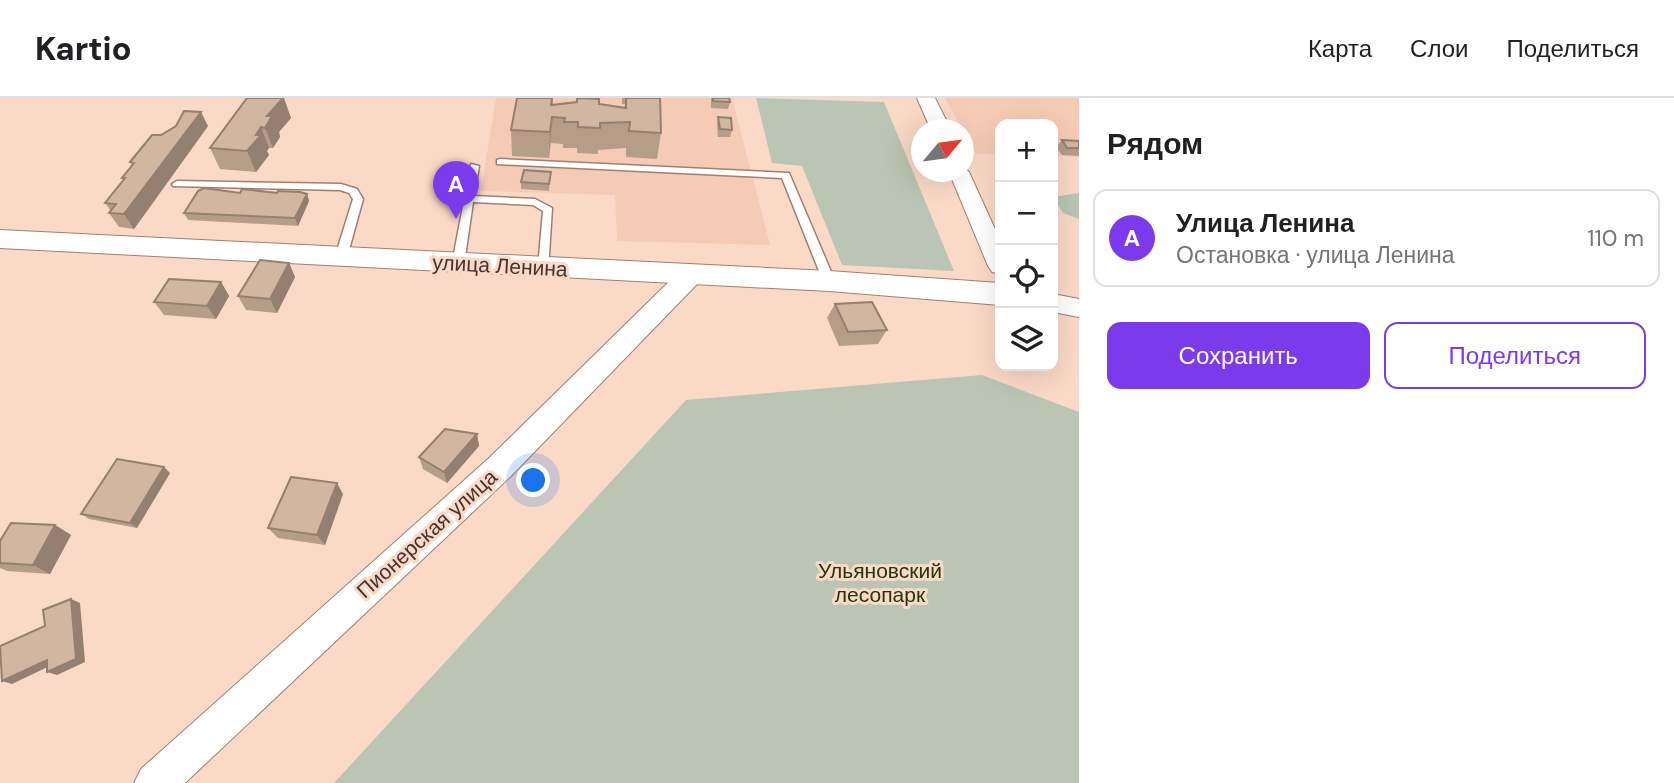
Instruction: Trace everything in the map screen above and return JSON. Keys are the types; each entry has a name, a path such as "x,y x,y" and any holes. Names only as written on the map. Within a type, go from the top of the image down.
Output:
{"street":[{"path":"926,98 936,119"},
{"path":"963,182 995,255"},
{"name":"улица Ленина","path":"0,239 829,281 995,294"},
{"name":"Пионерская улица","path":"155,783 499,468 691,275"},
{"path":"1058,304 1079,308"}],"lane":[{"path":"500,162 786,175 829,281"},
{"path":"458,264 474,166"},
{"path":"177,184 341,187 353,191 358,199 341,257"},
{"path":"469,199 535,202 548,210 544,268"}],"shaded area":[{"path":"496,98 732,98 770,245 617,241 615,195 481,191"},
{"path":"945,98 1079,98 1079,157 1058,156 1058,119 995,119 995,154 976,154 974,119 957,119"}],"green space":[{"path":"756,98 884,102 911,167 911,182 917,182 954,271 842,265 802,166 772,163"},
{"path":"1079,193 1079,219 1063,213 1058,205 1058,196"},
{"name":"Ульяновский лесопарк","path":"982,375 1079,412 1079,783 334,783 686,400"}],"building":[{"path":"247,98 283,98 267,116 272,116 265,128 261,127 256,135 261,135 247,151 210,148"},
{"path":"517,98 552,98 551,105 577,102 577,98 599,99 599,104 626,108 626,98 660,98 661,133 629,131 630,122 600,123 600,128 578,127 578,122 564,122 565,118 552,117 550,132 511,130"},
{"path":"713,98 729,98 730,102 713,101"},
{"path":"184,111 201,112 124,214 109,213 116,204 105,203 134,163 130,162 152,135 161,135 176,126"},
{"path":"718,117 731,118 732,130 720,129"},
{"path":"1062,140 1079,141 1079,148 1067,148"},
{"path":"524,170 551,172 549,184 521,182"},
{"path":"204,188 240,193 242,189 307,194 295,218 184,213 198,191"},
{"path":"260,260 289,263 270,299 238,296"},
{"path":"169,279 221,282 207,306 154,302"},
{"path":"872,302 887,330 848,332 835,304"},
{"path":"445,429 477,434 444,472 419,457"},
{"path":"117,459 164,467 130,523 81,514"},
{"path":"291,477 337,483 317,535 268,528"},
{"path":"11,523 55,525 33,565 0,563 0,541"},
{"path":"71,599 76,659 47,672 47,660 2,681 0,646 45,626 43,610"}],"place":[{"name":"Улица Ленина","path":"456,219"}]}
